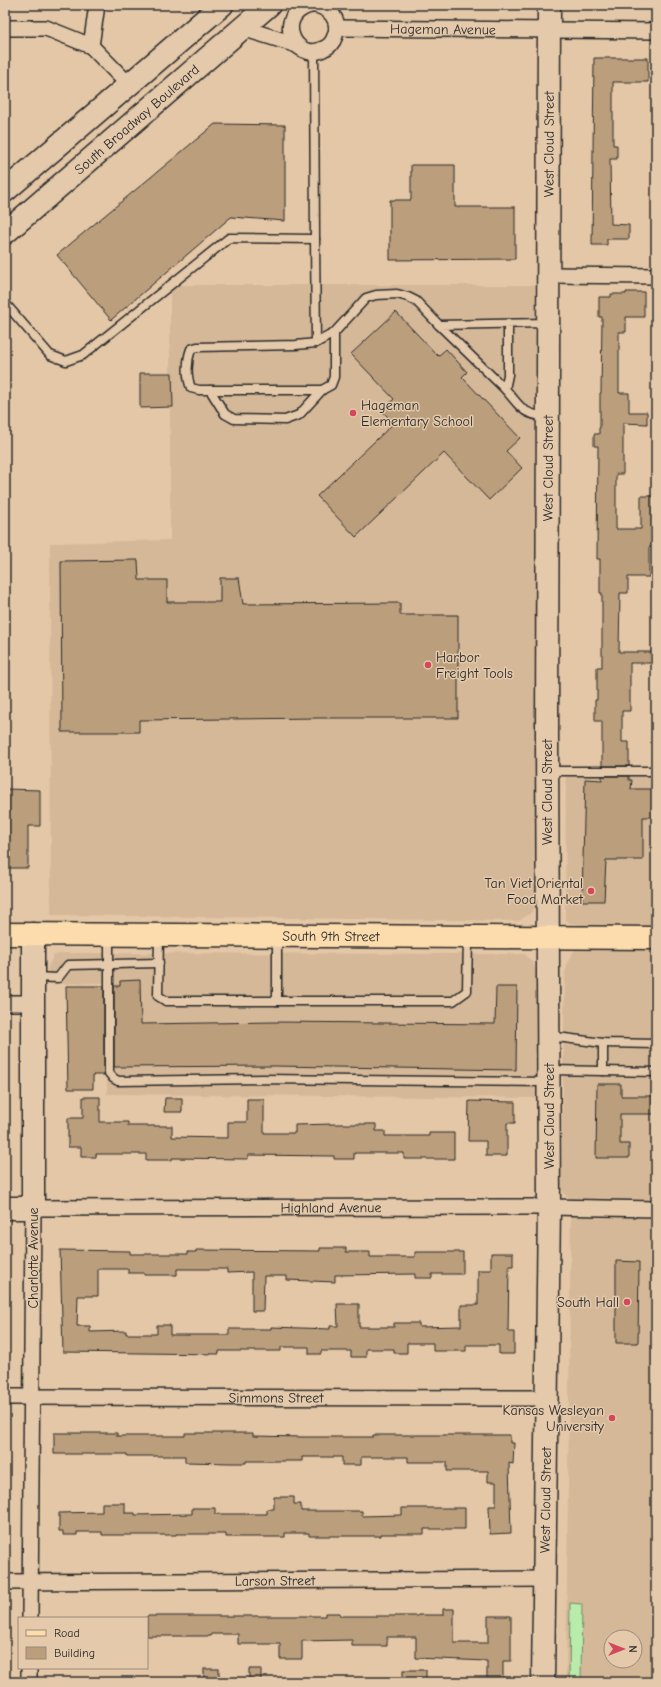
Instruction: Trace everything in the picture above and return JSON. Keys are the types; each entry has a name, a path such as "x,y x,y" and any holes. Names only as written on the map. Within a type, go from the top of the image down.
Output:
{"main road":[{"path":"5,191 222,5"},
{"name":"South Broadway Boulevard","path":"5,234 269,5"},
{"name":"West Cloud Street","path":"543,1682 549,1207 547,771 549,5"},
{"name":"South 9th Street","path":"5,934 656,938"},
{"name":"Charlotte Avenue","path":"33,934 33,1208"},
{"name":"Highland Avenue","path":"5,1208 33,1208"}],"street":[{"path":"91,46 97,5"},
{"path":"297,45 290,31 290,24 293,16 298,10 311,5"},
{"path":"242,28 297,45 302,49 314,52 327,47 332,42 337,28 336,21 332,14 326,9 315,5"},
{"path":"5,28 46,28 91,46 129,85"},
{"name":"Hageman Avenue","path":"337,28 656,31"},
{"path":"549,275 656,276"},
{"path":"5,1003 33,1003"},
{"name":"Highland Avenue","path":"33,1208 549,1207 656,1209"},
{"name":"Charlotte Avenue","path":"30,1617 33,1208"},
{"name":"Simmons Street","path":"5,1396 547,1398"},
{"name":"Larson Street","path":"5,1582 545,1579"},
{"path":"29,1669 29,1682"}],"lane":[{"path":"314,52 316,343"},
{"path":"5,303 50,355 66,361 83,356 229,238 315,239"},
{"path":"322,390 199,390 191,388 188,381 189,356 191,349 197,347 296,346 316,343 334,333 366,298 376,295 396,294 416,301 439,326 505,389 524,411 532,415 548,417"},
{"path":"439,326 549,323"},
{"path":"505,389 508,375 508,324"},
{"path":"210,390 225,414 234,419 285,420 299,415 322,390 331,385 334,377 334,333"},
{"path":"547,771 656,771"},
{"path":"109,934 109,1072 113,1078 118,1081 549,1076 603,1071 656,1072"},
{"path":"159,935 158,996 166,1001 453,1001 467,991 468,936"},
{"path":"276,1001 277,935"},
{"path":"33,977 58,978 68,965 159,963"},
{"path":"548,1036 603,1043 656,1044"},
{"path":"603,1043 603,1071"}],"shaded area":[{"path":"170,285 535,285 536,905 531,913 519,921 51,915 50,543 170,540"},
{"path":"566,769 656,769 656,927 580,925 570,923 565,919"},
{"name":"Kansas Wesleyan University","path":"584,948 656,949 656,1682 566,1682 571,1199 564,1194 561,1186 565,973 569,959 574,951"},
{"path":"65,953 525,954 533,963 538,975 536,1098 107,1094 108,983 44,984 48,967 54,955"}],"green space":[{"path":"570,1603 582,1604 581,1682 569,1682"}],"building":[{"path":"594,58 648,58 648,82 613,82 613,145 617,145 617,159 610,159 611,224 629,225 629,239 607,239 607,245 592,245"},
{"path":"215,124 285,125 285,221 231,217 111,320 57,255"},
{"path":"411,165 455,165 455,207 515,207 515,259 390,260 390,200 411,200"},
{"path":"626,292 644,292 644,317 626,317 626,332 619,332 619,393 629,393 629,412 647,412 647,424 623,423 623,474 616,474 616,529 641,529 641,496 656,496 656,547 649,547 649,577 628,577 628,593 620,593 619,652 656,652 656,663 630,663 630,711 622,711 622,742 629,742 629,766 602,766 602,721 595,721 595,700 597,700 597,667 602,667 602,593 600,593 600,559 597,559 598,446 594,446 594,434 599,434 600,428 602,317 599,317 599,297 611,297 611,294 626,294"},
{"path":"396,312 438,356 446,349 467,372 462,377 520,438 506,451 522,468 489,500 444,453 356,537 317,496 394,423 382,411 394,399 351,354"},
{"path":"140,373 172,373 173,407 140,408"},
{"path":"138,560 139,580 167,580 167,602 220,602 220,578 239,578 243,604 400,603 400,615 458,615 458,718 139,720 139,732 62,732 61,561"},
{"path":"602,776 629,776 629,780 632,780 631,789 656,789 656,817 643,817 643,860 606,860 604,901 582,901 585,779 602,780"},
{"path":"5,789 40,790 40,826 28,826 28,868 5,868"},
{"path":"140,980 141,1024 275,1022 495,1024 496,987 517,987 516,1070 275,1066 114,1067 114,986 120,986 120,981"},
{"path":"66,986 104,986 104,1075 93,1075 93,1089 68,1089"},
{"path":"597,1084 621,1084 621,1096 656,1096 656,1114 620,1114 620,1144 629,1144 629,1158 596,1158"},
{"path":"83,1097 100,1097 100,1122 128,1122 128,1126 172,1126 172,1137 228,1138 228,1122 247,1122 247,1099 264,1099 264,1133 295,1133 295,1125 376,1124 376,1131 385,1131 385,1136 429,1136 429,1133 454,1133 454,1159 404,1159 404,1153 354,1153 354,1159 334,1159 334,1156 248,1155 248,1159 172,1158 172,1160 146,1160 146,1154 96,1154 96,1157 81,1157 81,1147 68,1147 68,1118 83,1118"},
{"path":"165,1098 182,1098 182,1112 164,1112"},
{"path":"469,1101 515,1102 515,1123 507,1123 507,1156 486,1156 486,1141 468,1141"},
{"path":"320,1248 346,1248 346,1252 370,1252 370,1257 415,1257 415,1252 463,1252 463,1274 432,1274 432,1278 415,1278 415,1274 335,1275 335,1282 287,1280 287,1276 264,1276 263,1311 252,1311 252,1272 227,1273 227,1269 177,1269 177,1275 144,1275 144,1273 128,1273 128,1269 98,1269 98,1296 78,1296 77,1326 90,1326 90,1332 126,1331 126,1334 157,1334 157,1325 170,1325 170,1335 229,1335 229,1329 271,1329 271,1327 330,1329 330,1326 338,1326 337,1304 359,1304 359,1327 394,1327 394,1323 419,1323 419,1327 461,1326 461,1305 478,1305 478,1270 491,1270 491,1253 513,1253 513,1266 509,1266 508,1332 514,1332 514,1354 499,1354 499,1345 466,1345 466,1351 433,1351 433,1343 407,1343 407,1353 394,1353 394,1349 366,1349 366,1357 351,1357 351,1351 321,1351 321,1354 309,1354 309,1347 281,1347 281,1351 219,1351 219,1354 63,1352 60,1250 130,1251 130,1254 188,1254 188,1252 196,1252 196,1250 320,1251"},
{"name":"South Hall","path":"616,1261 639,1262 638,1343 616,1343"},
{"path":"54,1433 117,1433 117,1436 185,1436 185,1433 253,1433 253,1436 302,1437 373,1437 373,1435 510,1435 510,1443 514,1443 513,1464 509,1463 511,1533 490,1534 489,1506 496,1506 496,1482 488,1482 488,1471 447,1471 447,1462 408,1462 408,1457 361,1457 361,1465 342,1465 342,1457 302,1457 302,1461 246,1461 246,1463 230,1463 185,1462 185,1456 54,1454"},
{"path":"274,1497 294,1497 294,1504 301,1504 301,1511 362,1511 362,1516 402,1515 402,1508 465,1508 465,1529 424,1529 424,1534 381,1534 381,1536 309,1536 309,1533 285,1533 285,1537 226,1537 226,1534 102,1535 102,1532 77,1532 77,1535 63,1535 63,1531 59,1531 59,1513 102,1512 102,1503 125,1503 125,1513 135,1513 135,1515 192,1514 192,1508 215,1508 215,1514 267,1514 267,1509 274,1509"},
{"path":"443,1609 454,1609 454,1643 488,1643 488,1616 511,1616 511,1661 503,1661 503,1682 487,1682 487,1661 416,1658 416,1637 387,1637 387,1646 352,1646 352,1640 302,1641 302,1659 280,1659 280,1644 238,1644 238,1634 211,1634 211,1636 148,1636 147,1617 325,1616 325,1613 340,1613 340,1616 443,1615"},
{"path":"204,1669 219,1669 219,1682 204,1682"},
{"path":"249,1669 261,1669 261,1682 249,1682"},
{"path":"403,1670 426,1670 426,1682 403,1682"}],"place":[{"name":"Hageman Elementary School","path":"353,413"},
{"name":"Harbor Freight Tools","path":"428,665"},
{"name":"Tan Viet Oriental Food Market","path":"591,891"},
{"name":"South Hall","path":"627,1302"},
{"name":"Kansas Wesleyan University","path":"612,1418"}]}
